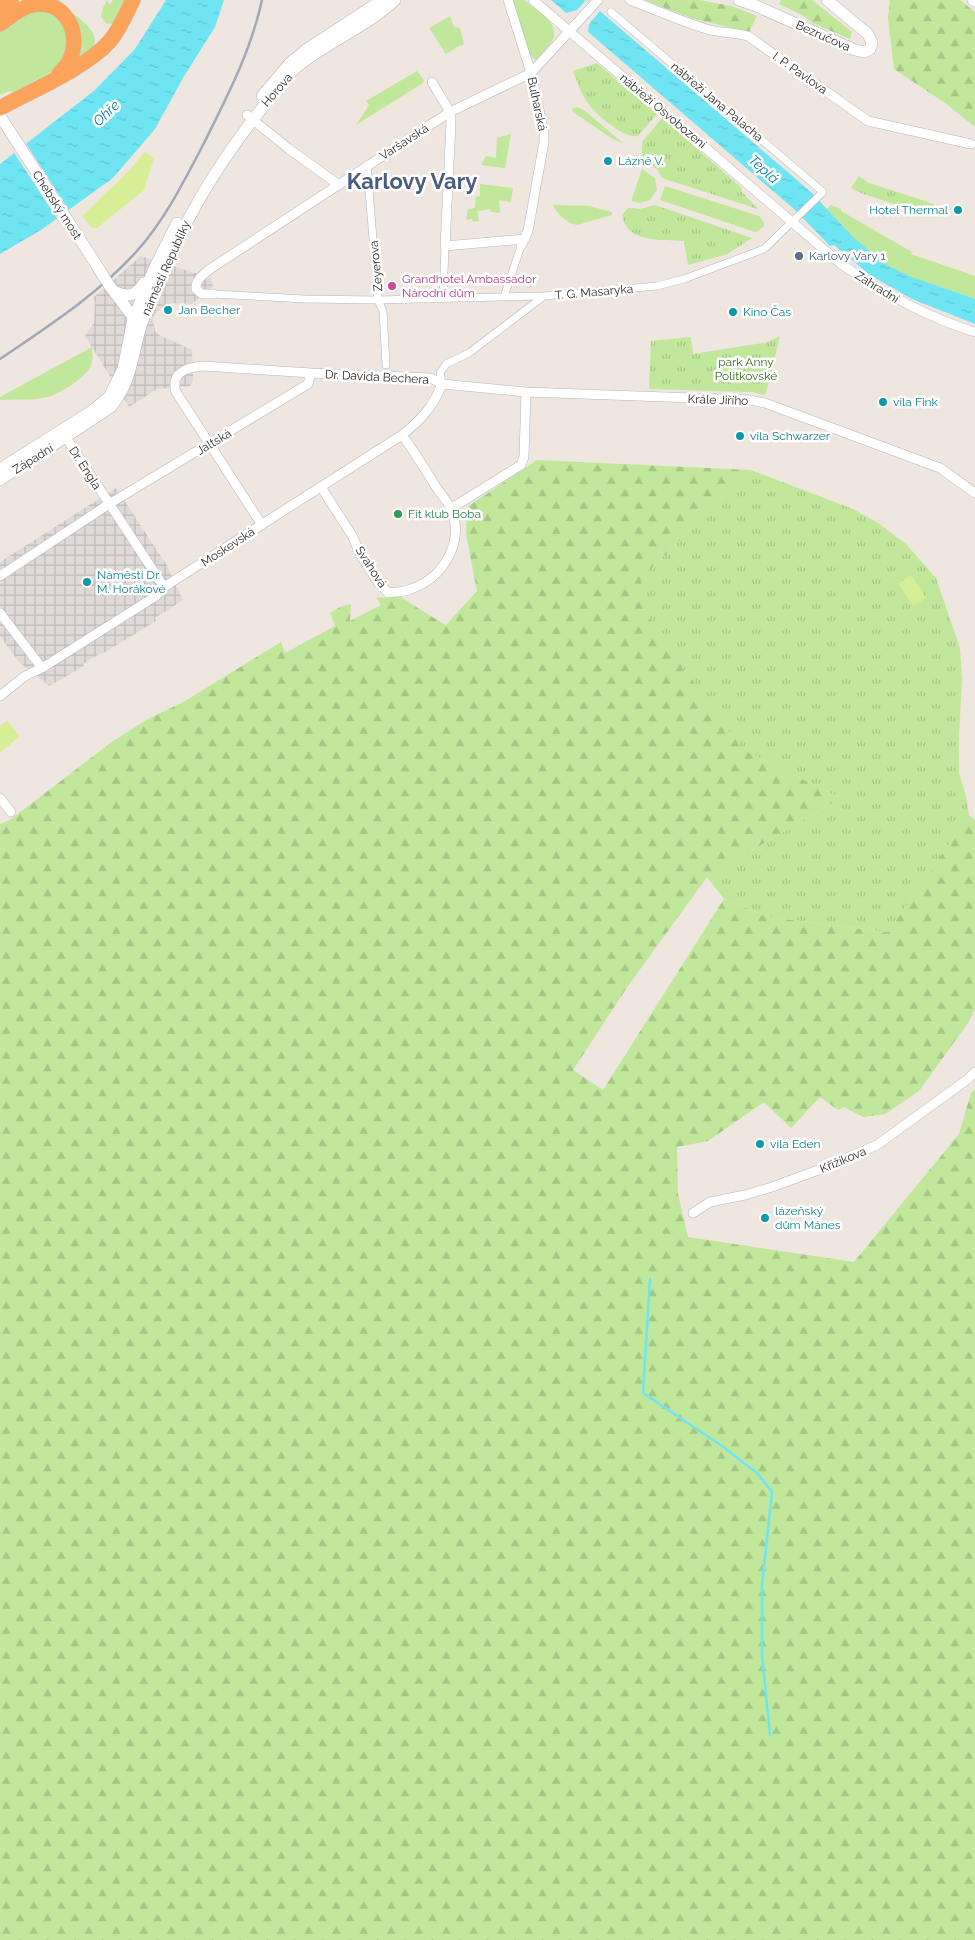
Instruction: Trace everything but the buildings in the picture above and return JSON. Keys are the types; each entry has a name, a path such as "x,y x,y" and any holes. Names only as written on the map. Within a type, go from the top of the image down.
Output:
{"highway":[{"path":"0,12 11,0"},
{"path":"0,108 89,58 110,41 133,0"},
{"path":"0,24 17,12 32,5 50,6 62,12 72,27 74,46 69,62 55,78"}],"street":[{"name":"Horova","path":"250,118 290,63 307,49 382,0"},
{"name":"Horova","path":"188,210 214,161 297,67 370,19 395,0"},
{"name":"Bulharská","path":"504,297 528,231 544,142 543,122 531,73 508,0"},
{"name":"nábřeží Osvobození","path":"534,0 792,222"},
{"name":"I. P. Pavlova","path":"630,0 691,24 712,30 748,36 868,121 971,144"},
{"name":"Bezručova","path":"739,0 855,50 864,52 870,49 872,43 868,34 827,0"},
{"name":"Varšavská","path":"210,269 450,112 531,73 596,2"},
{"name":"nábřeží Jana Palacha","path":"610,12 823,192"},
{"path":"432,82 450,112 452,125 443,299"},
{"name":"Chebský most","path":"0,116 89,253 137,322"},
{"path":"250,118 339,185"},
{"name":"Zeyerova","path":"367,166 378,300 382,311 386,365"},
{"name":"T. G. Masaryka","path":"210,269 198,280 196,289 202,294 305,299 378,300 544,296 657,286 684,279 764,249 823,192"},
{"name":"náměstí Republiky","path":"64,434 112,407 122,393 129,378 137,322 153,271 188,210"},
{"name":"náměstí Republiky","path":"137,322 153,292 188,210"},
{"name":"Zahradní","path":"792,222 841,264 892,298 928,315 975,332"},
{"path":"446,246 523,242"},
{"path":"113,288 126,296 136,293 153,271"},
{"name":"Dr. Davida Bechera","path":"442,384 440,373 446,364 469,354 544,296"},
{"name":"Dr. Davida Bechera","path":"209,445 173,384 187,368 197,366 311,374 431,378 442,384"},
{"name":"Jaltská","path":"109,504 308,384 311,374"},
{"name":"Krále Jiřího","path":"442,384 526,392 750,400 765,403 940,468 975,493"},
{"name":"Moskevská","path":"0,696 25,676 42,668 156,596 164,587 402,435 419,422 436,400 442,384"},
{"path":"450,509 521,465 524,457 526,392"},
{"name":"Západní","path":"0,469 64,434"},
{"name":"Západní","path":"0,480 64,434"},
{"name":"Dr. Engla","path":"64,434 109,504"},
{"name":"Svahová","path":"321,487 353,537 359,552 378,582 388,593 410,589 431,578 447,561 456,537 455,524 450,509 402,435"},
{"path":"209,445 262,525"},
{"path":"0,576 109,504 164,587"},
{"path":"2,615 42,668"},
{"path":"0,798 11,812"},
{"name":"Křižíkova","path":"693,1213 710,1202 772,1187 821,1170 877,1145 975,1072"}],"green space":[{"path":"45,0 58,0 90,28 95,42 91,49 77,58 78,47"},
{"path":"107,0 110,5 113,0 128,0 113,24 106,23 101,17"},
{"path":"511,0 524,0 543,14 552,25 553,38 546,49 535,60 531,55 529,56"},
{"path":"644,0 699,0 731,6 757,16 749,32 694,19"},
{"path":"781,0 812,0 852,32 850,39 812,23 804,16 779,4"},
{"path":"890,0 960,0 975,12 975,127 945,103 894,69 888,18"},
{"path":"43,8 68,25 68,53 53,71 14,92 9,91 0,95 0,28 15,17"},
{"path":"450,16 454,27 460,28 464,44 446,54 429,28"},
{"path":"597,63 657,114 638,136 625,134 610,125 592,108 583,96 573,71"},
{"path":"417,71 424,80 423,83 356,125 369,105 366,101"},
{"path":"577,107 584,110 624,144 611,138 573,112 572,109"},
{"path":"662,118 742,188 741,191 758,209 662,178 657,169 644,161 642,158 642,142"},
{"path":"511,134 505,168 481,165 486,156 496,158 497,138"},
{"path":"145,152 154,158 144,190 97,228 92,228 82,216 129,171"},
{"path":"642,169 655,178 657,190 650,200 640,203 632,201 632,199"},
{"path":"859,176 869,183 934,204 929,215 863,194 851,188"},
{"path":"480,184 513,188 511,202 499,200 500,213 491,212 490,209 477,211 479,221 473,222 472,219 466,220 468,209 475,208 476,197 480,196"},
{"path":"665,186 759,216 764,222 764,226 755,232 660,200"},
{"path":"553,205 589,206 612,212 612,215 577,225 563,218"},
{"path":"655,205 752,238 727,254 688,265 684,241 647,238 631,231 625,224 622,215 628,208 640,209"},
{"path":"822,205 827,209 831,205 841,209 841,211 912,252 911,254 975,276 975,299 905,276 884,264 859,243"},
{"name":"park Anny Politkovské","path":"780,336 764,395 752,392 649,389 651,341 691,337 693,354 768,342"},
{"path":"92,347 92,360 86,373 62,391 40,399 0,400 0,397"},
{"path":"537,460 751,470 641,579 744,750 841,798 707,877 628,986 573,1070 603,1090 724,899 769,917 888,932 969,815 975,820 975,1009 968,1023 919,1091 885,1114 863,1117 844,1107 838,1110 820,1097 791,1128 764,1102 708,1141 677,1147 678,1194 688,1237 854,1262 959,1134 971,1093 975,1089 975,1940 0,1940 0,824 10,820 113,741 148,719 185,701 281,642 285,653 335,626 330,613 342,606 351,604 350,621 381,605 376,597 399,596 446,625 477,591 466,534 467,507"},
{"path":"751,470 853,509 878,523 906,544 936,578 960,648 962,680 959,773 969,815 888,932 769,917 724,899 707,877 841,798 744,750 702,695 644,611 641,579"},
{"path":"911,575 926,598 913,606 898,584"},
{"path":"7,721 20,736 0,753 0,726"}],"shaded area":[{"path":"141,256 211,278 213,287 192,304 172,303 162,307 154,315 155,331 159,335 192,350 193,381 190,386 157,389 129,407 85,336 94,323 95,301 93,298"},
{"name":"Náměstí Dr. M. Horákové","path":"116,488 166,564 183,600 155,618 156,621 49,686 19,662 0,636 0,562"}],"water":[{"name":"Ohře","path":"166,0 224,0 215,27 183,78 155,129 113,178 41,230 0,254 0,164 95,90 135,49"},
{"name":"Teplá","path":"551,0 587,0 811,192 854,238 885,264 909,276 975,299 975,324 912,299 870,275 834,245 830,246 794,209"}],"pier":[{"path":"586,0 600,11 589,24 588,32 566,13 577,10"},
{"path":"25,142 70,212 58,220 13,151"}],"waterway":[{"path":"650,1279 643,1393 722,1446 757,1473 772,1492 762,1585 762,1655 770,1735"}],"railway":[{"path":"0,359 71,310 105,282 136,252 156,227 181,186 230,91 252,37 262,0"}],"place":[{"name":"Lázně V.","path":"608,161"},
{"name":"Hotel Thermal","path":"958,210"},
{"name":"Karlovy Vary 1","path":"799,256"},
{"name":"Grandhotel Ambassador Národní dům","path":"392,286"},
{"name":"Jan Becher","path":"168,310"},
{"name":"Kino Čas","path":"733,312"},
{"name":"vila Fink","path":"883,402"},
{"name":"vila Schwarzer","path":"740,436"},
{"name":"Fit klub Boba","path":"398,514"},
{"name":"Náměstí Dr. M. Horákové","path":"87,582"},
{"name":"vila Eden","path":"760,1144"},
{"name":"lázeňský dům Mánes","path":"765,1218"}],"district":[{"name":"Karlovy Vary","path":"412,181"}]}
